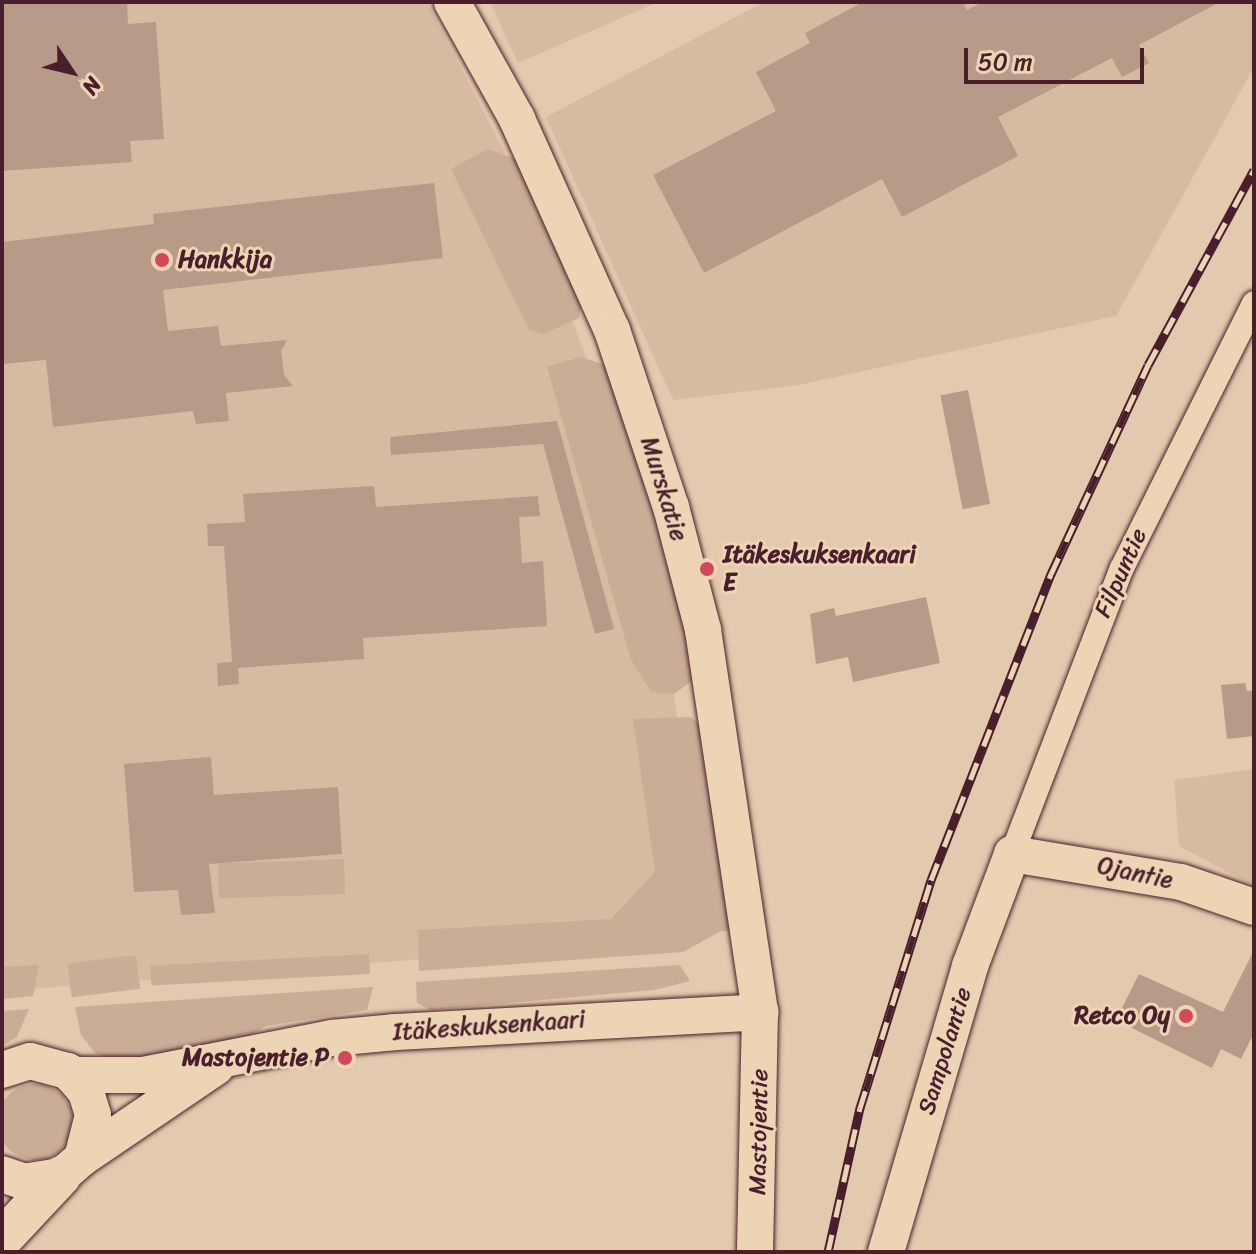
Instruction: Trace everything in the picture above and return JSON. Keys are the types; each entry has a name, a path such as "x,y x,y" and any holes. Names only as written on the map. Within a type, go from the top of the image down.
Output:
{"main road":[{"path":"2,1239 28,1204 72,1167"}],"street":[{"name":"Murskatie","path":"452,2 517,119 612,330 671,507 718,705 760,1012"},
{"name":"Filpuntie","path":"1012,854 1122,568 1254,303"},
{"name":"Ojantie","path":"1012,854 1181,882 1254,907"},
{"name":"Sampolantie","path":"886,1252 970,966 1012,854"},
{"name":"Itäkeskuksenkaari","path":"3,1069 39,1062 71,1075 143,1075 220,1064 332,1038 760,1012"},
{"name":"Mastojentie","path":"755,1252 760,1012"},
{"name":"Itäkeskuksenkaari","path":"72,1167 220,1064"},
{"path":"2,1174 25,1182 72,1167 93,1115 71,1075"}],"shaded area":[{"path":"2,2 427,2 513,169 649,519 700,879 648,942 2,991"},
{"path":"490,2 658,2 518,63"},
{"path":"764,2 1254,2 1254,67 1116,316 799,385 673,400 546,117"},
{"path":"487,149 522,161 583,296 579,318 543,334 529,330 451,169"},
{"path":"581,357 608,366 629,419 689,627 693,680 674,694 651,692 631,660 547,367"},
{"path":"690,717 710,732 739,931 721,931 683,952 419,971 418,930 611,919 655,872 633,719"},
{"path":"1254,769 1254,886 1179,846 1174,780"},
{"path":"344,859 345,894 219,898 218,863"},
{"path":"369,954 370,974 151,985 150,965"},
{"path":"136,955 140,989 72,997 68,963"},
{"path":"39,965 33,996 2,999 2,967"},
{"path":"680,965 690,981 654,990 431,1010 417,1003 416,982"},
{"path":"373,987 367,1010 266,1026 238,1043 119,1062 95,1053 81,1035 75,1007"},
{"path":"29,1009 17,1037 2,1046 2,1011"},
{"path":"35,1084 50,1087 62,1095 70,1107 73,1122 70,1137 62,1149 50,1157 35,1160 20,1157 8,1149 0,1137 -3,1122 0,1107 8,1095 20,1087"}],"building":[{"path":"2,2 127,2 128,24 156,22 164,139 130,141 132,162 2,171"},
{"path":"863,2 963,2 967,10 983,2 1220,2 1139,45 1149,63 1122,77 1112,58 998,117 1018,156 902,217 882,179 704,273 653,175 776,111 756,72 810,43 805,33"},
{"path":"434,183 443,258 163,290 168,331 218,326 221,346 287,340 281,351 284,375 293,386 226,393 229,421 196,424 193,411 53,427 46,360 2,364 2,242 154,224 153,214"},
{"path":"968,390 990,504 963,509 941,395"},
{"path":"557,421 614,629 595,634 543,444 391,455 390,437"},
{"path":"374,486 376,507 538,496 540,516 519,517 522,563 543,561 547,626 363,638 364,659 238,668 239,684 218,686 217,663 232,662 224,546 208,546 207,524 245,522 243,494"},
{"path":"926,597 940,663 853,682 848,657 816,664 810,614 834,608 836,616"},
{"path":"1245,683 1247,691 1254,690 1254,736 1227,739 1221,685"},
{"path":"211,757 214,795 338,787 342,854 209,864 215,913 181,915 178,890 134,892 124,764"},
{"name":"Retco Oy","path":"1254,950 1254,1033 1241,1059 1221,1049 1212,1068 1116,1020 1139,974 1223,1012"}],"railway":[{"path":"828,1252 860,1108 931,880 1051,574 1148,365 1254,170"}],"place":[{"name":"Hankkija","path":"162,260"},
{"name":"Itäkeskuksenkaari E","path":"707,569"},
{"name":"Retco Oy","path":"1186,1016"},
{"name":"Mastojentie P","path":"345,1058"}]}
